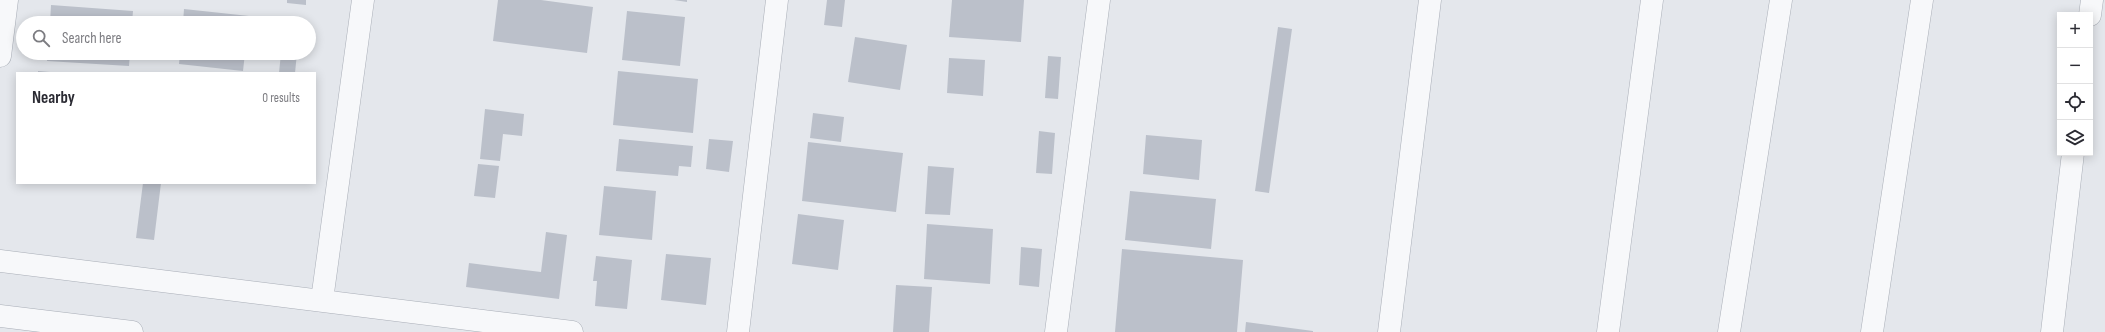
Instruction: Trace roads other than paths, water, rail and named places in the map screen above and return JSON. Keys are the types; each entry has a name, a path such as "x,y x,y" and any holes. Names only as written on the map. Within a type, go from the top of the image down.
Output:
{"street":[{"path":"0,56 7,0"},
{"path":"322,300 363,0"},
{"path":"738,332 777,0"},
{"path":"1056,332 1099,0"},
{"path":"1389,332 1430,0"},
{"path":"1608,332 1652,0"},
{"path":"1729,332 1781,0"},
{"path":"1872,332 1922,0"},
{"path":"2090,12 2092,0"},
{"path":"2052,332 2073,156"},
{"path":"0,261 572,332"},
{"path":"0,316 132,332"}]}
